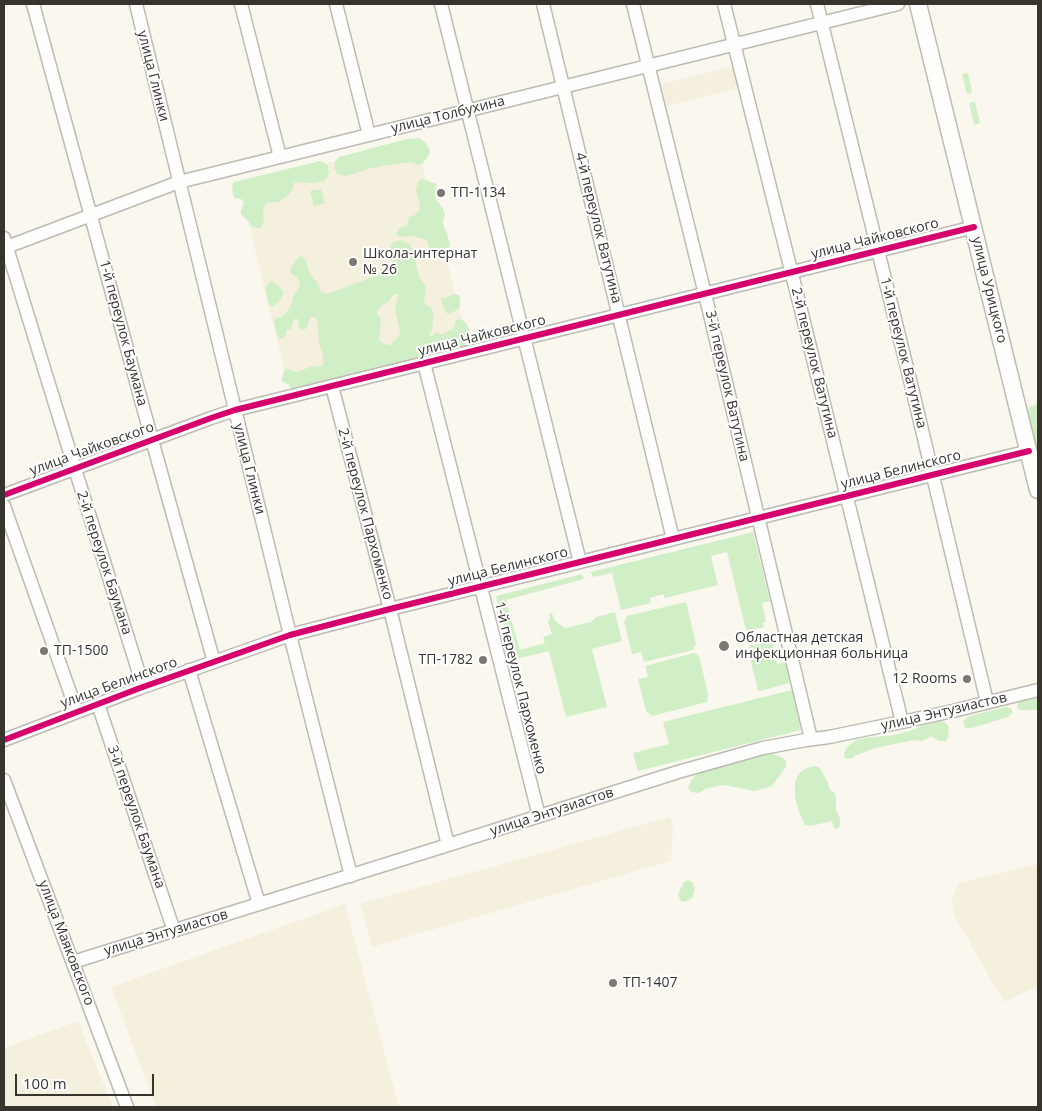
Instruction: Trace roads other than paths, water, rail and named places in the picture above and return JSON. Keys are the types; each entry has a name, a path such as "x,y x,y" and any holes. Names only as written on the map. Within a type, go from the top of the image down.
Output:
{"main road":[{"name":"улица Урицкого","path":"918,4 1038,490"}],"street":[{"name":"1-й переулок Баумана","path":"33,4 214,662"},
{"name":"улица Глинки","path":"136,4 234,410 351,876"},
{"path":"241,4 280,157"},
{"path":"336,4 369,135"},
{"path":"441,4 580,562"},
{"name":"4-й переулок Ватутина","path":"543,4 673,539"},
{"name":"3-й переулок Ватутина","path":"634,4 811,740"},
{"name":"2-й переулок Ватутина","path":"724,4 792,272 902,722"},
{"name":"1-й переулок Ватутина","path":"817,4 987,702"},
{"name":"улица Толбухина","path":"5,244 91,215 179,182 898,4"},
{"name":"улица Чайковского","path":"4,495 234,410 974,227"},
{"name":"2-й переулок Баумана","path":"5,244 143,686"},
{"name":"1-й переулок Пархоменко","path":"424,363 539,816"},
{"name":"2-й переулок Пархоменко","path":"332,386 390,609 448,845"},
{"name":"улица Белинского","path":"4,740 143,686 290,636 481,586 1029,451"},
{"path":"4,506 77,712"},
{"path":"188,670 259,904"},
{"name":"улица Энтузиастов","path":"73,962 678,772 763,748 902,722 1038,690"},
{"name":"3-й переулок Баумана","path":"98,704 174,931"},
{"name":"улица Маяковского","path":"4,780 127,1107"}],"place":[{"name":"ТП-1134","path":"441,193"},
{"name":"Школа-интернат № 26","path":"353,262"},
{"name":"Областная детская инфекционная больница","path":"724,646"},
{"name":"ТП-1500","path":"44,651"},
{"name":"ТП-1782","path":"483,660"},
{"name":"12 Rooms","path":"967,679"},
{"name":"ТП-1407","path":"613,983"}]}
